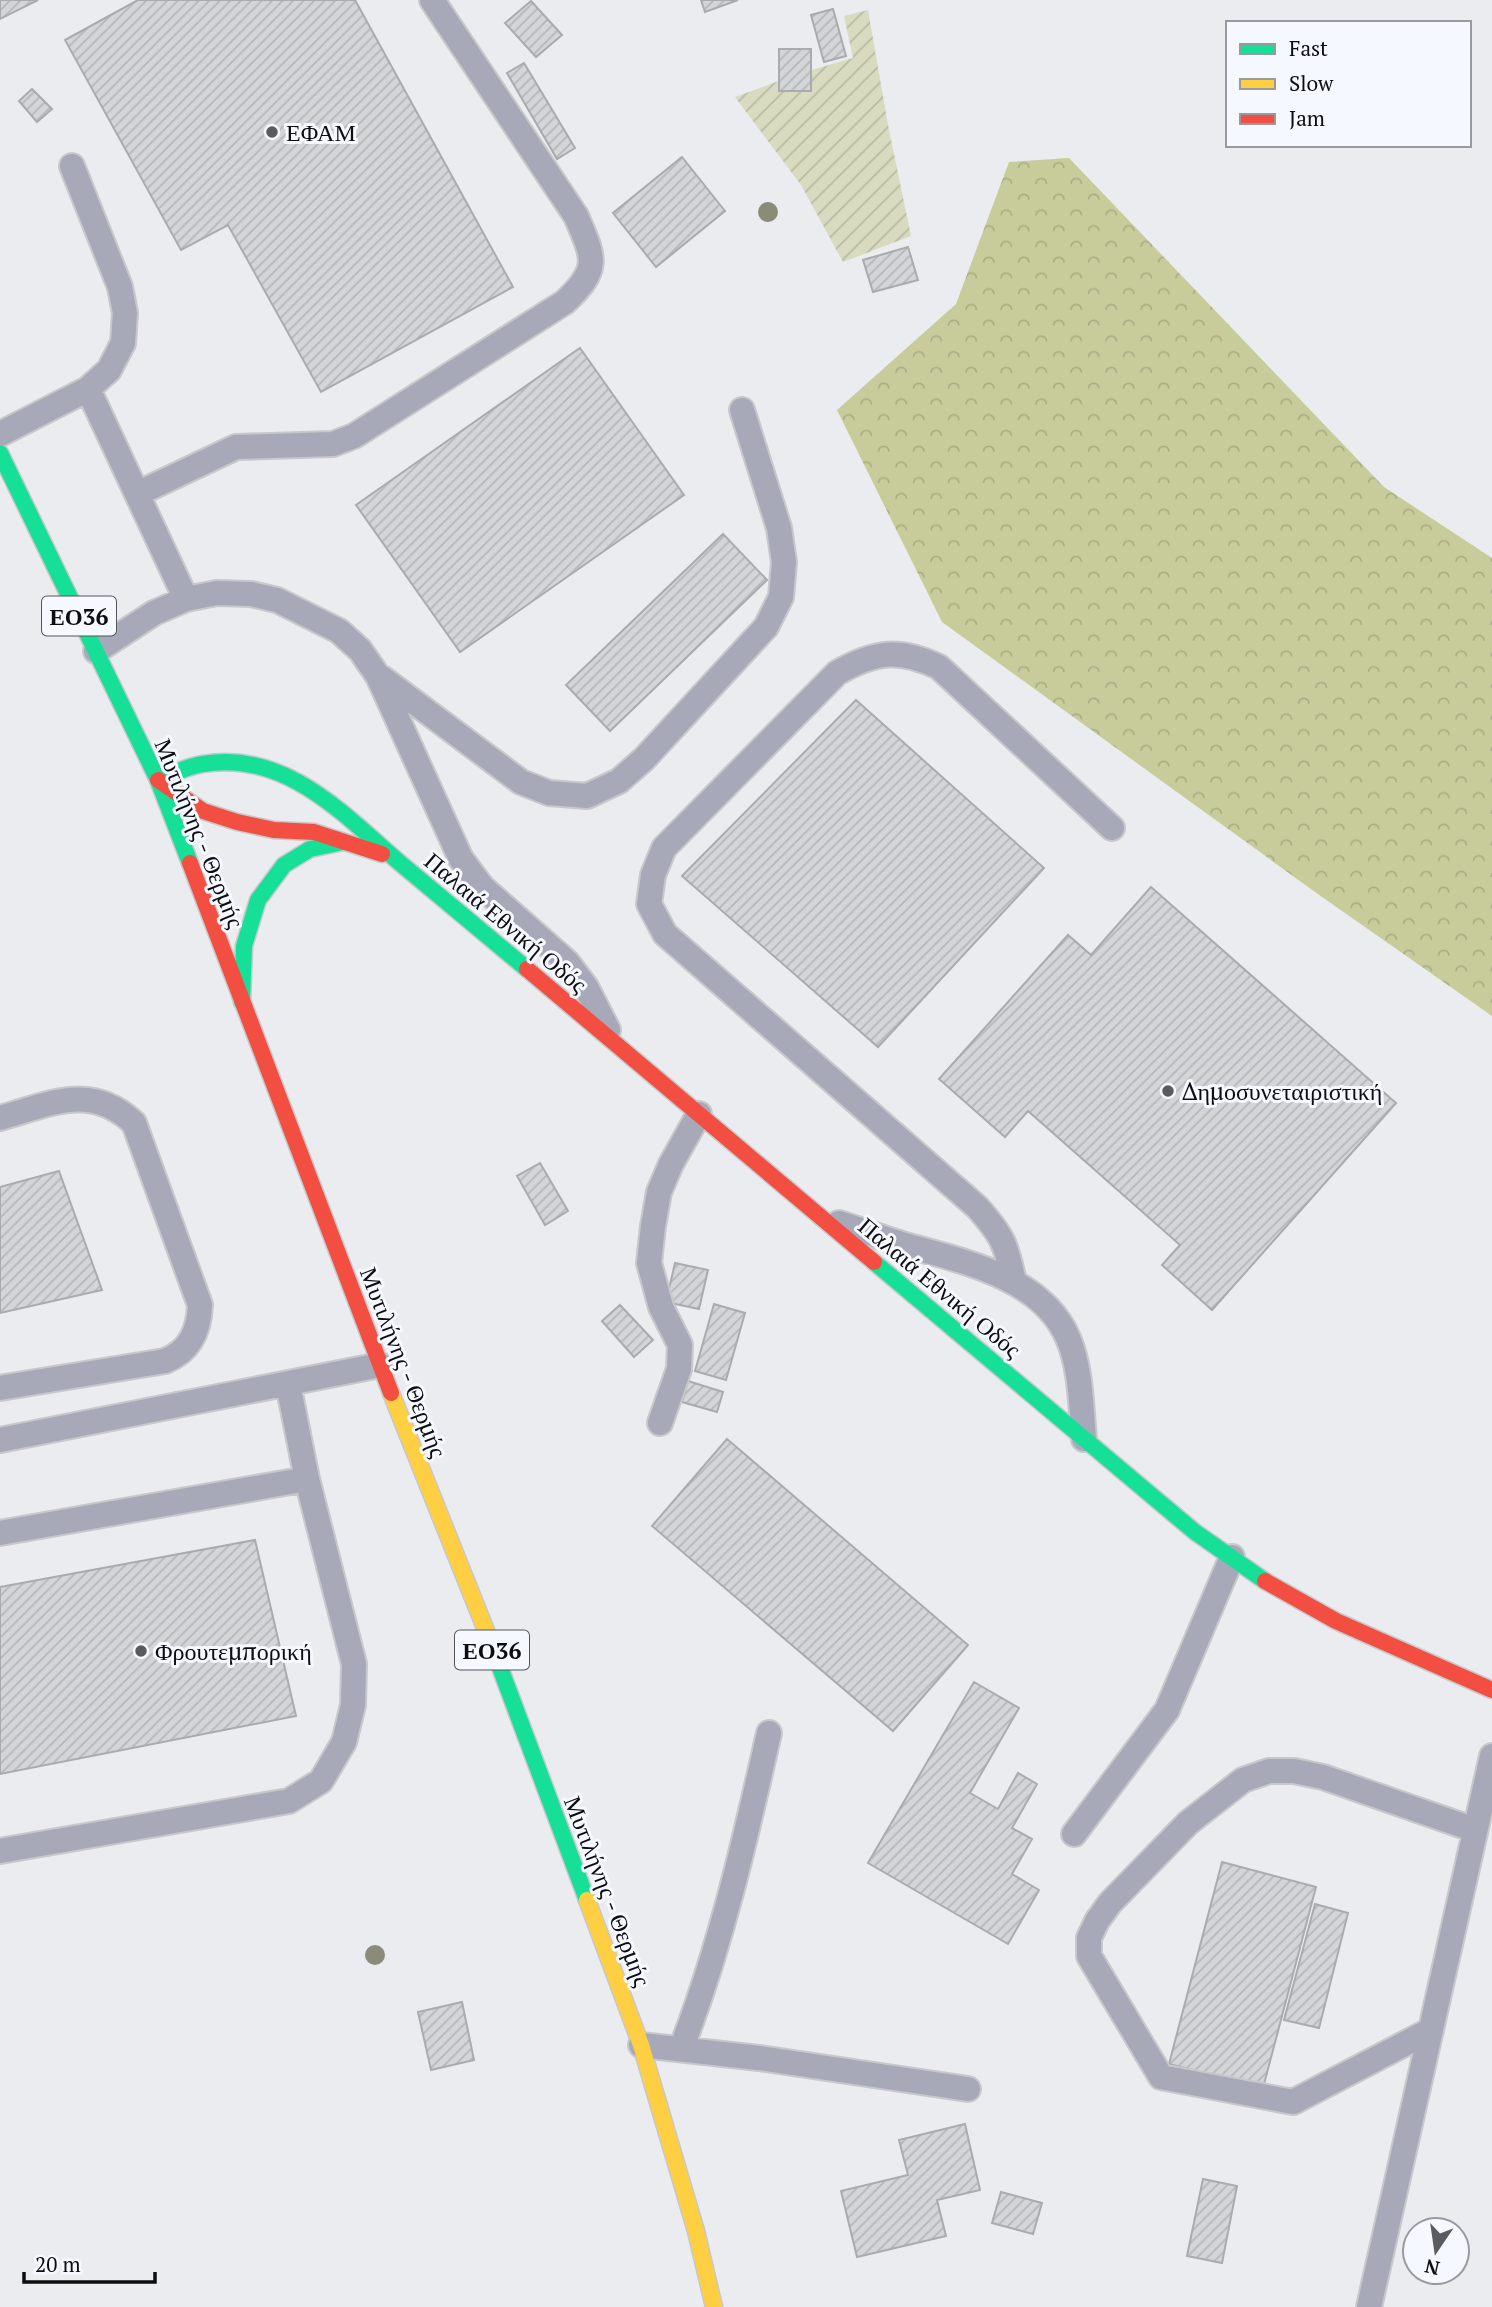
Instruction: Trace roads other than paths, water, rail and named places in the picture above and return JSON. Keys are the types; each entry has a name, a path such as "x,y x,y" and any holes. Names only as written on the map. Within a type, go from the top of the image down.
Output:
{"main road":[{"name":"Μυτιλήνης - Θερμής","path":"0,453 158,780 641,2045 696,2231 713,2307"},
{"name":"Παλαιά Εθνική Οδός","path":"158,780 206,763 253,765 309,786 338,805 397,860 1195,1532 1265,1581 1336,1621 1492,1690"},
{"name":"Παλαιά Εθνική Οδός","path":"158,780 203,811 274,830 314,832 397,860"},
{"path":"242,1002 244,946 258,900 284,865 310,849 347,841"}],"lane":[{"path":"137,494 236,447 333,444 354,436 565,302 582,287 592,268 590,247 576,216 432,0"},
{"path":"0,434 88,389 109,370 122,343 125,313 120,288 72,166"},
{"path":"88,389 186,599"},
{"path":"378,676 521,782 549,793 587,796 619,781 644,759 766,627 781,597 784,562 779,528 742,410"},
{"path":"96,651 154,613 186,599 217,593 251,594 277,600 339,631 360,650 378,676 461,859 482,887 567,962 586,987 615,1044"},
{"path":"1014,1282 1007,1248 996,1228 977,1207 665,934 649,904 653,875 664,848 837,673 859,660 887,654 916,656 939,667 1112,828"},
{"path":"0,1118 58,1101 78,1099 98,1100 120,1110 134,1123 200,1305 199,1324 190,1343 179,1355 165,1361 0,1388"},
{"path":"660,1423 679,1369 680,1345 661,1307 649,1263 653,1226 659,1192 671,1164 699,1115"},
{"path":"821,1217 966,1261 1014,1282 1051,1310 1068,1337 1077,1370 1084,1438"},
{"path":"0,1440 380,1365"},
{"path":"0,1851 289,1801 321,1781 344,1742 353,1705 354,1664 307,1479 288,1384"},
{"path":"0,1533 307,1479"},
{"path":"1074,1834 1167,1710 1232,1558"},
{"path":"681,2049 705,1986 738,1873 769,1733"},
{"path":"1369,2307 1492,1756"},
{"path":"1431,2031 1293,2102 1161,2077 1089,1956 1089,1938 1110,1903 1188,1823 1243,1780 1269,1771 1294,1770 1323,1777 1475,1830"},
{"path":"641,2045 968,2090"}],"place":[{"name":"ΕΦΑΜ","path":"272,132"},
{"name":"Δημοσυνεταιριστική","path":"1168,1091"},
{"name":"Φρουτεμπορική","path":"141,1651"}]}
